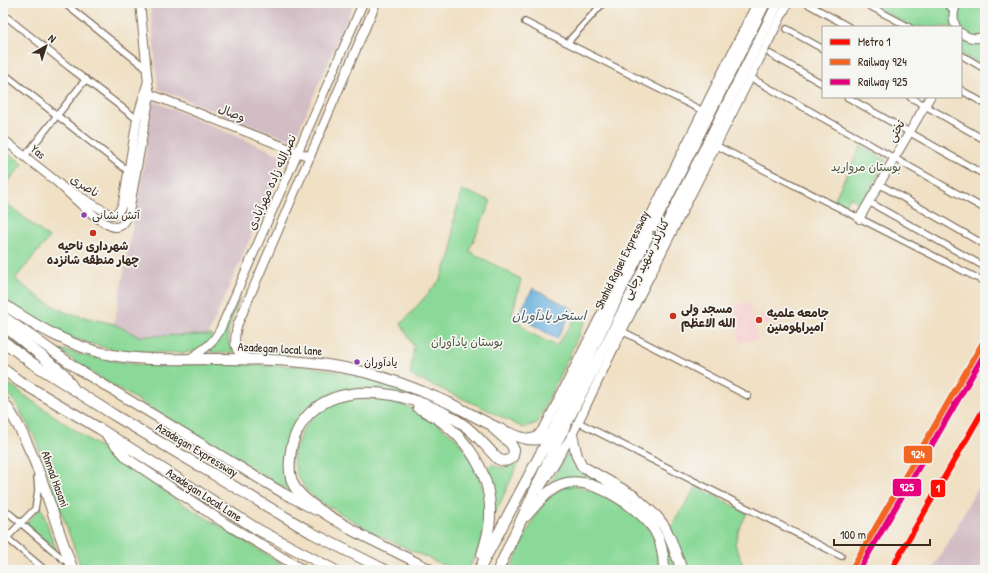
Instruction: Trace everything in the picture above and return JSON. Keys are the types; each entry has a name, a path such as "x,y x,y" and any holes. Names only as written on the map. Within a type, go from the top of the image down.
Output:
{"highway":[{"name":"Shahid Rajaei Expressway","path":"479,570 552,432 625,282 765,3"},
{"name":"Shahid Rajaei Expressway","path":"498,570 560,436 619,330 778,3"},
{"name":"Azadegan local lane","path":"3,304 61,339 88,349 111,355 147,359 288,361 331,365 365,372 405,384 449,403 487,423 520,437 530,439"},
{"path":"3,325 64,374 76,392"},
{"name":"Azadegan Expressway","path":"3,341 32,363 76,392 312,532 385,570"},
{"path":"3,369 19,382 100,429 257,528 334,570"},
{"path":"358,533 304,498 295,488 290,476 290,456 292,444 300,425 313,410 323,403 338,396 348,394 400,396 418,402 449,416 472,432 498,459 503,461 511,459 514,450 511,444 487,423"},
{"path":"387,395 424,411 447,425 469,448 481,468 488,491 490,516 479,570"},
{"name":"Ahmad Hasani","path":"3,401 21,431 37,464 72,568"},
{"path":"530,439 541,439 552,432"},
{"path":"572,435 577,456 582,466 634,496 657,517 664,526 670,538 682,570"},
{"path":"520,523 552,489 565,483 586,483 619,498 644,518 655,531 662,547 664,570"}],"main road":[{"path":"614,289 625,282 624,269"},
{"path":"3,316 81,371 283,493 432,570"},
{"name":"Azadegan Local Lane","path":"100,429 128,459 223,522 304,570"}],"street":[{"path":"64,3 146,68"},
{"name":"ناصری","path":"58,184 82,206 108,226 115,228 121,226 127,219 148,83 140,3"},
{"name":"نصرالله زاده مهرآبادی","path":"189,359 204,350 214,341 220,330 363,3"},
{"name":"نصرالله زاده مهرآبادی","path":"252,360 244,357 238,351 234,342 237,326 376,3"},
{"path":"566,43 603,3"},
{"name":"کنارگذر شهید رجایی","path":"530,439 536,436 545,426 757,3"},
{"name":"کنارگذر شهید رجایی","path":"520,523 572,435 619,330 717,146 788,3"},
{"path":"806,3 847,26"},
{"path":"864,3 907,26"},
{"path":"946,3 955,7 953,18 956,26"},
{"path":"3,14 137,119"},
{"path":"525,22 703,111"},
{"path":"787,29 822,47"},
{"path":"962,37 979,39 985,37"},
{"path":"770,54 822,83"},
{"path":"962,56 985,69"},
{"path":"3,73 128,171"},
{"path":"753,79 985,209"},
{"path":"25,156 86,80"},
{"path":"962,91 985,104"},
{"name":"ناصری","path":"58,184 111,215 116,214 120,210 124,203 137,119 147,93"},
{"name":"وصال","path":"147,93 310,157"},
{"path":"849,98 985,175"},
{"path":"912,98 985,140"},
{"name":"تختی","path":"859,219 929,98"},
{"name":"Yas","path":"3,139 58,184"},
{"path":"717,146 985,282"},
{"path":"879,184 985,245"},
{"path":"869,202 985,267"},
{"path":"619,330 748,396"},
{"path":"578,422 841,556"},
{"path":"37,464 38,490 35,509 5,540 46,570"},
{"path":"3,508 72,568"}],"shaded area":[{"path":"150,3 354,3 294,141 158,89"},
{"path":"153,101 286,157 208,335 138,336 114,324 142,177"},
{"name":"جامعه علمیه امیرالمومنین","path":"749,302 752,318 782,312 783,323 755,327 758,340 740,343 732,305"},
{"path":"985,474 985,570 932,570 941,555"}],"green space":[{"path":"869,3 985,3 985,67 962,55 962,26 910,26"},
{"name":"بوستان مروارید","path":"861,146 886,160 862,204 849,197 845,205 834,200"},
{"path":"3,149 23,164 3,188"},
{"name":"بوستان یادآوران","path":"462,190 491,201 469,251 521,279 512,315 530,333 556,346 577,316 585,322 537,423 523,428 488,410 410,375 414,347 401,324 440,280 452,251 454,218"},
{"path":"3,200 49,238 15,279 41,299 67,313 114,324 138,336 212,335 210,341 199,350 184,353 120,351 59,334 3,299"},
{"path":"240,298 228,333 230,346 235,352 210,352 213,349"},
{"path":"239,346 254,351 301,351 286,354 259,356 244,351"},
{"path":"55,348 90,357 141,365 207,364 307,366 369,378 393,386 441,407 374,389 362,388 335,392 323,398 313,404 301,416 287,479 291,492 99,377"},
{"path":"3,379 28,398 183,504 292,570 82,570 35,438 16,404 3,387"},
{"path":"361,397 392,401 421,412 455,437 477,467 485,498 485,522 482,542 468,570 454,570 375,534 318,500 306,490 297,475 294,463 294,454 302,431 316,412 343,399"},
{"path":"570,447 575,462 631,498 643,508 662,530 676,570 668,570 660,532 598,484 548,488"},
{"path":"519,462 495,514 486,469 493,464 503,468"},
{"path":"573,486 610,498 633,512 650,531 656,542 661,570 510,570 538,511 543,504 557,491"},
{"path":"697,486 747,513 738,532 735,544 745,570 686,570 670,528"},
{"path":"40,504 56,550 25,524 37,512"}],"water":[{"name":"استخر یادآوران","path":"533,288 573,309 557,339 518,316"}],"metro line":[{"name":"1","path":"891,570 985,407"}],"rail line":[{"name":"924","path":"851,570 985,339"},
{"name":"925","path":"859,570 985,353"}],"place":[{"name":"آتش نشانی","path":"84,215"},
{"name":"شهرداری ناحیه چهار منطقه شانزده","path":"93,233"},
{"name":"مسجد ولی الله الاعظم","path":"673,316"},
{"name":"جامعه علمیه امیرالمومنین","path":"759,320"},
{"name":"یادآوران","path":"357,362"}]}
